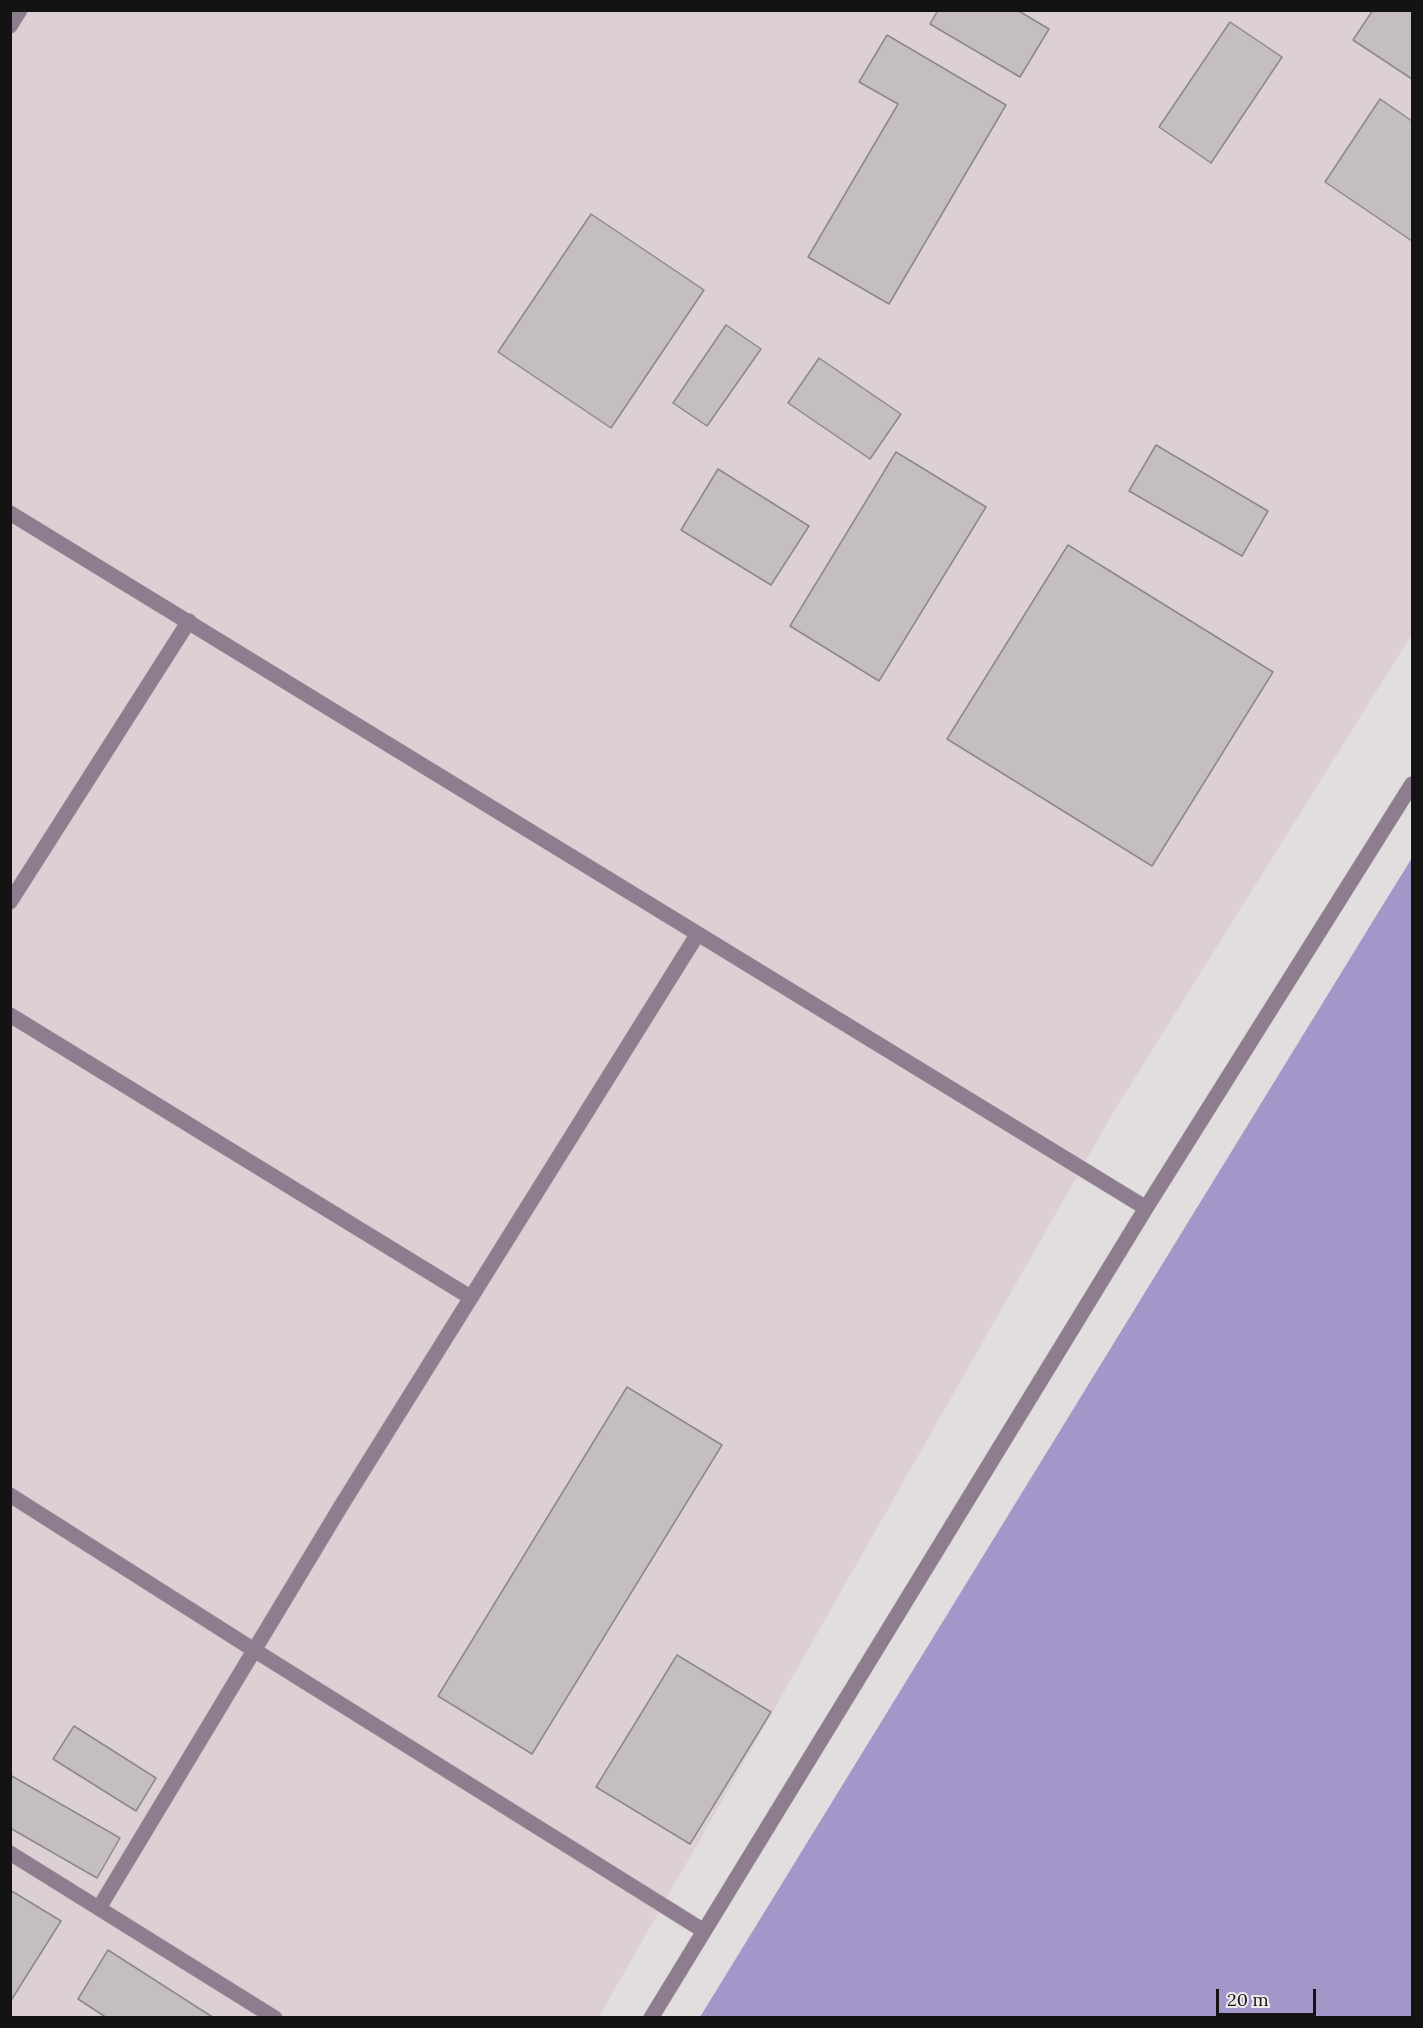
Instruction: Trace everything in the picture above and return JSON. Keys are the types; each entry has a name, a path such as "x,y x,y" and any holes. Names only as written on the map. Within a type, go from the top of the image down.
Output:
{"lane":[{"path":"10,26 20,10"},
{"path":"10,513 1146,1208"},
{"path":"10,902 189,621"},
{"path":"651,2018 1146,1208 1413,784"},
{"path":"99,1908 470,1297 697,935"},
{"path":"10,1015 470,1297"},
{"path":"10,1495 704,1931"},
{"path":"10,1852 275,2018"}],"shaded area":[{"path":"11,11 1412,11 1412,634 1113,1113 599,2017 11,2018"},
{"path":"1412,858 1412,2017 700,2017 1389,895"}],"building":[{"path":"938,10 1017,10 1049,29 1020,77 930,24"},
{"path":"1373,10 1412,10 1412,79 1353,40"},
{"path":"1230,22 1282,57 1211,163 1159,127"},
{"path":"887,35 1006,105 889,304 808,257 898,104 859,82"},
{"path":"1380,99 1412,121 1412,241 1325,182"},
{"path":"591,214 704,290 611,428 498,352"},
{"path":"726,325 761,349 707,426 673,403"},
{"path":"819,358 901,414 870,459 788,403"},
{"path":"1156,445 1268,511 1242,556 1129,491"},
{"path":"896,452 986,507 879,681 790,626"},
{"path":"718,469 809,526 771,585 681,530"},
{"path":"1068,545 1273,672 1152,866 947,739"},
{"path":"627,1387 722,1445 532,1754 438,1696"},
{"path":"677,1655 771,1712 690,1844 596,1787"},
{"path":"74,1726 156,1778 136,1811 53,1759"},
{"path":"10,1775 120,1838 97,1878 10,1828"},
{"path":"10,1890 61,1921 10,2002"},
{"path":"108,1950 214,2018 107,2018 78,1999"}]}
